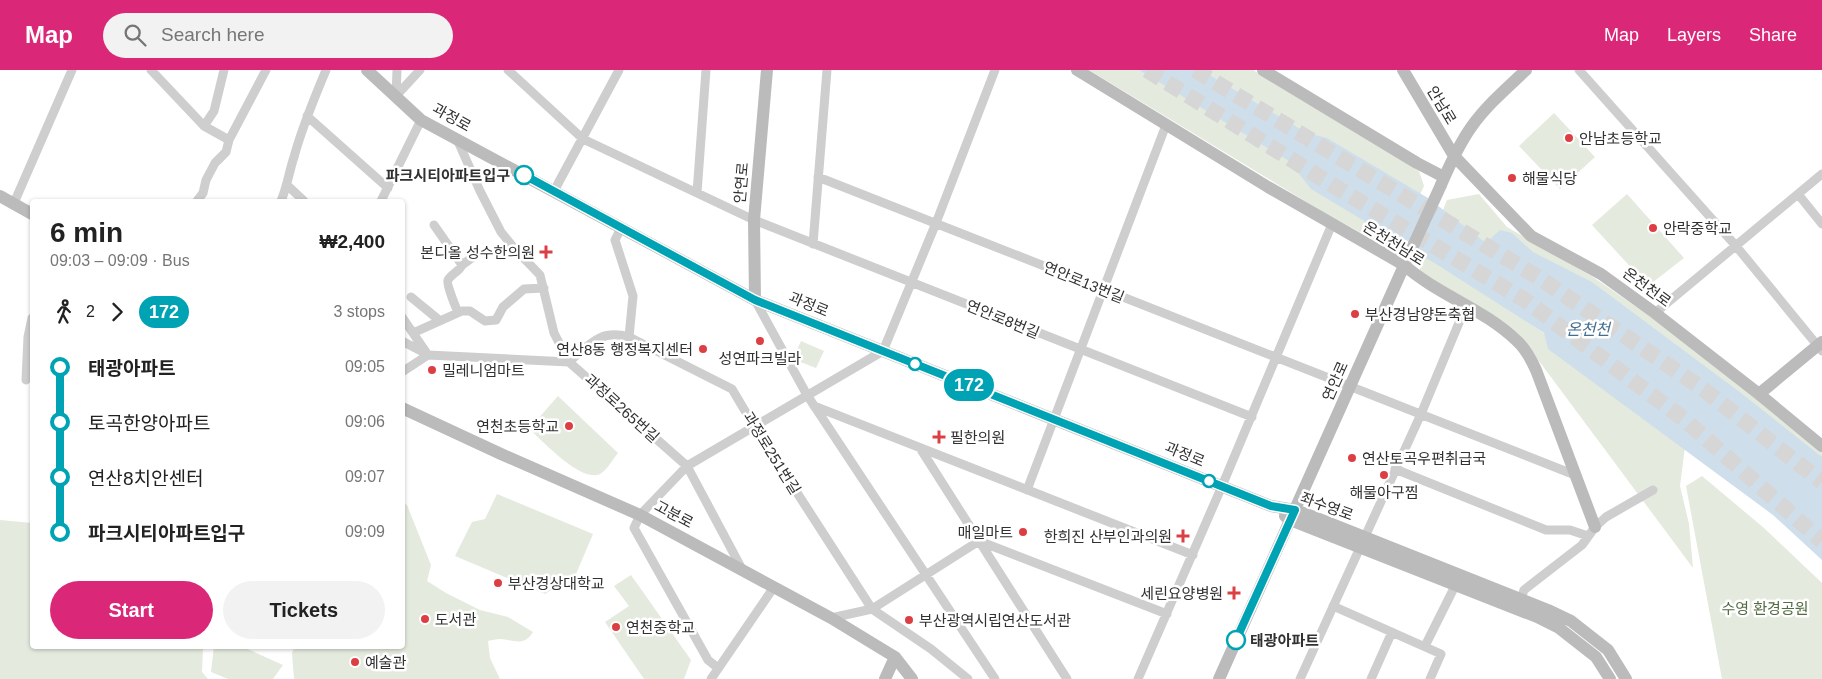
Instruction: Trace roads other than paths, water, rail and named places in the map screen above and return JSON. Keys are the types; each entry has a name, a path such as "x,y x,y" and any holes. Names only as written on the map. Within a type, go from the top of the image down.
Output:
{"main road":[{"name":"과정로","path":"368,70 421,120 755,300 1271,506"},
{"name":"안연로","path":"755,300 754,220 767,70"},
{"name":"온천천남로","path":"1078,70 1332,224 1406,260 1417,277 1494,323 1517,341 1528,354 1536,370 1575,475 1592,532"},
{"path":"1263,70 1443,180 1471,126 1526,70"},
{"name":"안남로","path":"1402,70 1454,156"},
{"name":"온천천로","path":"1454,156 1531,236 1601,274 1655,313 1822,446"},
{"name":"연안로","path":"1292,515 1443,180"},
{"path":"0,196 30,213"},
{"path":"1759,394 1821,346"},
{"name":"고분로","path":"405,409 640,515 742,569 831,618 895,657 912,679"},
{"name":"좌수영로","path":"1271,506 1519,604 1548,610 1570,621 1608,650 1626,679"},
{"path":"1219,679 1292,515"},
{"name":"좌수영로","path":"1519,604 1537,617 1559,628 1596,657 1610,679"},
{"path":"885,679 895,657"}],"street":[{"path":"14,203 72,70"},
{"path":"151,70 204,126 229,140"},
{"path":"204,126 214,111 224,70"},
{"path":"198,199 215,163 226,152 229,140 266,70"},
{"path":"281,199 288,185 294,157 326,70"},
{"path":"396,96 397,70"},
{"path":"396,96 420,70"},
{"path":"554,191 619,70"},
{"path":"697,193 706,70"},
{"path":"813,244 826,70"},
{"path":"718,668 708,660 634,528 640,515 687,466 882,351 936,223 995,70"},
{"path":"1579,70 1736,246 1821,346"},
{"name":"연안로8번길","path":"513,72 583,139 754,220 1252,417"},
{"path":"308,116 388,188"},
{"path":"382,199 421,120"},
{"path":"1027,490 1105,290 1166,124"},
{"name":"과정로265번길","path":"457,139 501,232 540,275 554,334 569,362 687,466 742,569"},
{"path":"1655,313 1822,174"},
{"name":"연안로13번길","path":"818,177 1575,475"},
{"path":"288,185 302,199"},
{"path":"1798,194 1822,224"},
{"path":"1140,678 1332,224"},
{"path":"434,225 462,265"},
{"path":"405,343 428,355 569,362 598,338 621,334 629,337 633,296 615,240 621,228"},
{"path":"458,312 447,284 448,280 461,269 462,265 477,254"},
{"path":"413,332 458,312 470,311 484,321 496,320 503,307 524,289 544,288"},
{"path":"411,297 439,320"},
{"path":"755,300 813,405 995,679"},
{"path":"1300,679 1421,414 1466,306"},
{"path":"405,321 428,355"},
{"name":"과정로251번길","path":"629,337 732,388 754,426 872,609 931,649 968,679"},
{"path":"26,380 30,338"},
{"path":"405,370 428,355"},
{"path":"813,405 1193,555"},
{"path":"920,448 1067,679"},
{"path":"1395,469 1546,530 1592,532"},
{"path":"1519,604 1524,590 1582,545 1606,517 1653,490"},
{"path":"831,618 872,609 978,541"},
{"path":"978,541 1167,614"},
{"path":"1425,646 1458,580"},
{"path":"711,679 774,587"},
{"path":"1333,606 1442,654 1430,679"},
{"path":"1371,679 1392,632"}],"water":[{"name":"온천천","path":"1139,70 1201,70 1307,133 1327,138 1428,198 1486,243 1500,230 1512,233 1533,252 1592,282 1741,393 1822,457 1822,560 1773,515 1548,349 1544,333 1436,264 1311,189 1289,161"}],"tunnel":[{"path":"1147,70 1339,189 1525,300 1685,420 1822,541"},
{"path":"1195,70 1541,279 1703,389 1822,482"}],"place":[{"name":"안남초등학교","path":"1569,138"},
{"name":"파크시티아파트입구","path":"524,175"},
{"name":"해물식당","path":"1512,178"},
{"name":"안락중학교","path":"1653,228"},
{"name":"본디올 성수한의원","path":"546,252"},
{"name":"부산경남양돈축협","path":"1355,314"},
{"name":"성연파크빌라","path":"760,341"},
{"name":"연산8동 행정복지센터","path":"703,349"},
{"name":"밀레니엄마트","path":"432,370"},
{"name":"연천초등학교","path":"569,426"},
{"name":"필한의원","path":"939,437"},
{"name":"연산토곡우편취급국","path":"1352,458"},
{"name":"해물아구찜","path":"1384,475"},
{"name":"매일마트","path":"1023,532"},
{"name":"한희진 산부인과의원","path":"1183,536"},
{"name":"부산경상대학교","path":"498,583"},
{"name":"세린요양병원","path":"1234,593"},
{"name":"도서관","path":"425,619"},
{"name":"부산광역시립연산도서관","path":"909,620"},
{"name":"연천중학교","path":"616,627"},
{"name":"태광아파트","path":"1236,640"},
{"name":"예술관","path":"355,662"}],"park label":[{"name":"수영 환경공원","path":"1765,608"}]}
